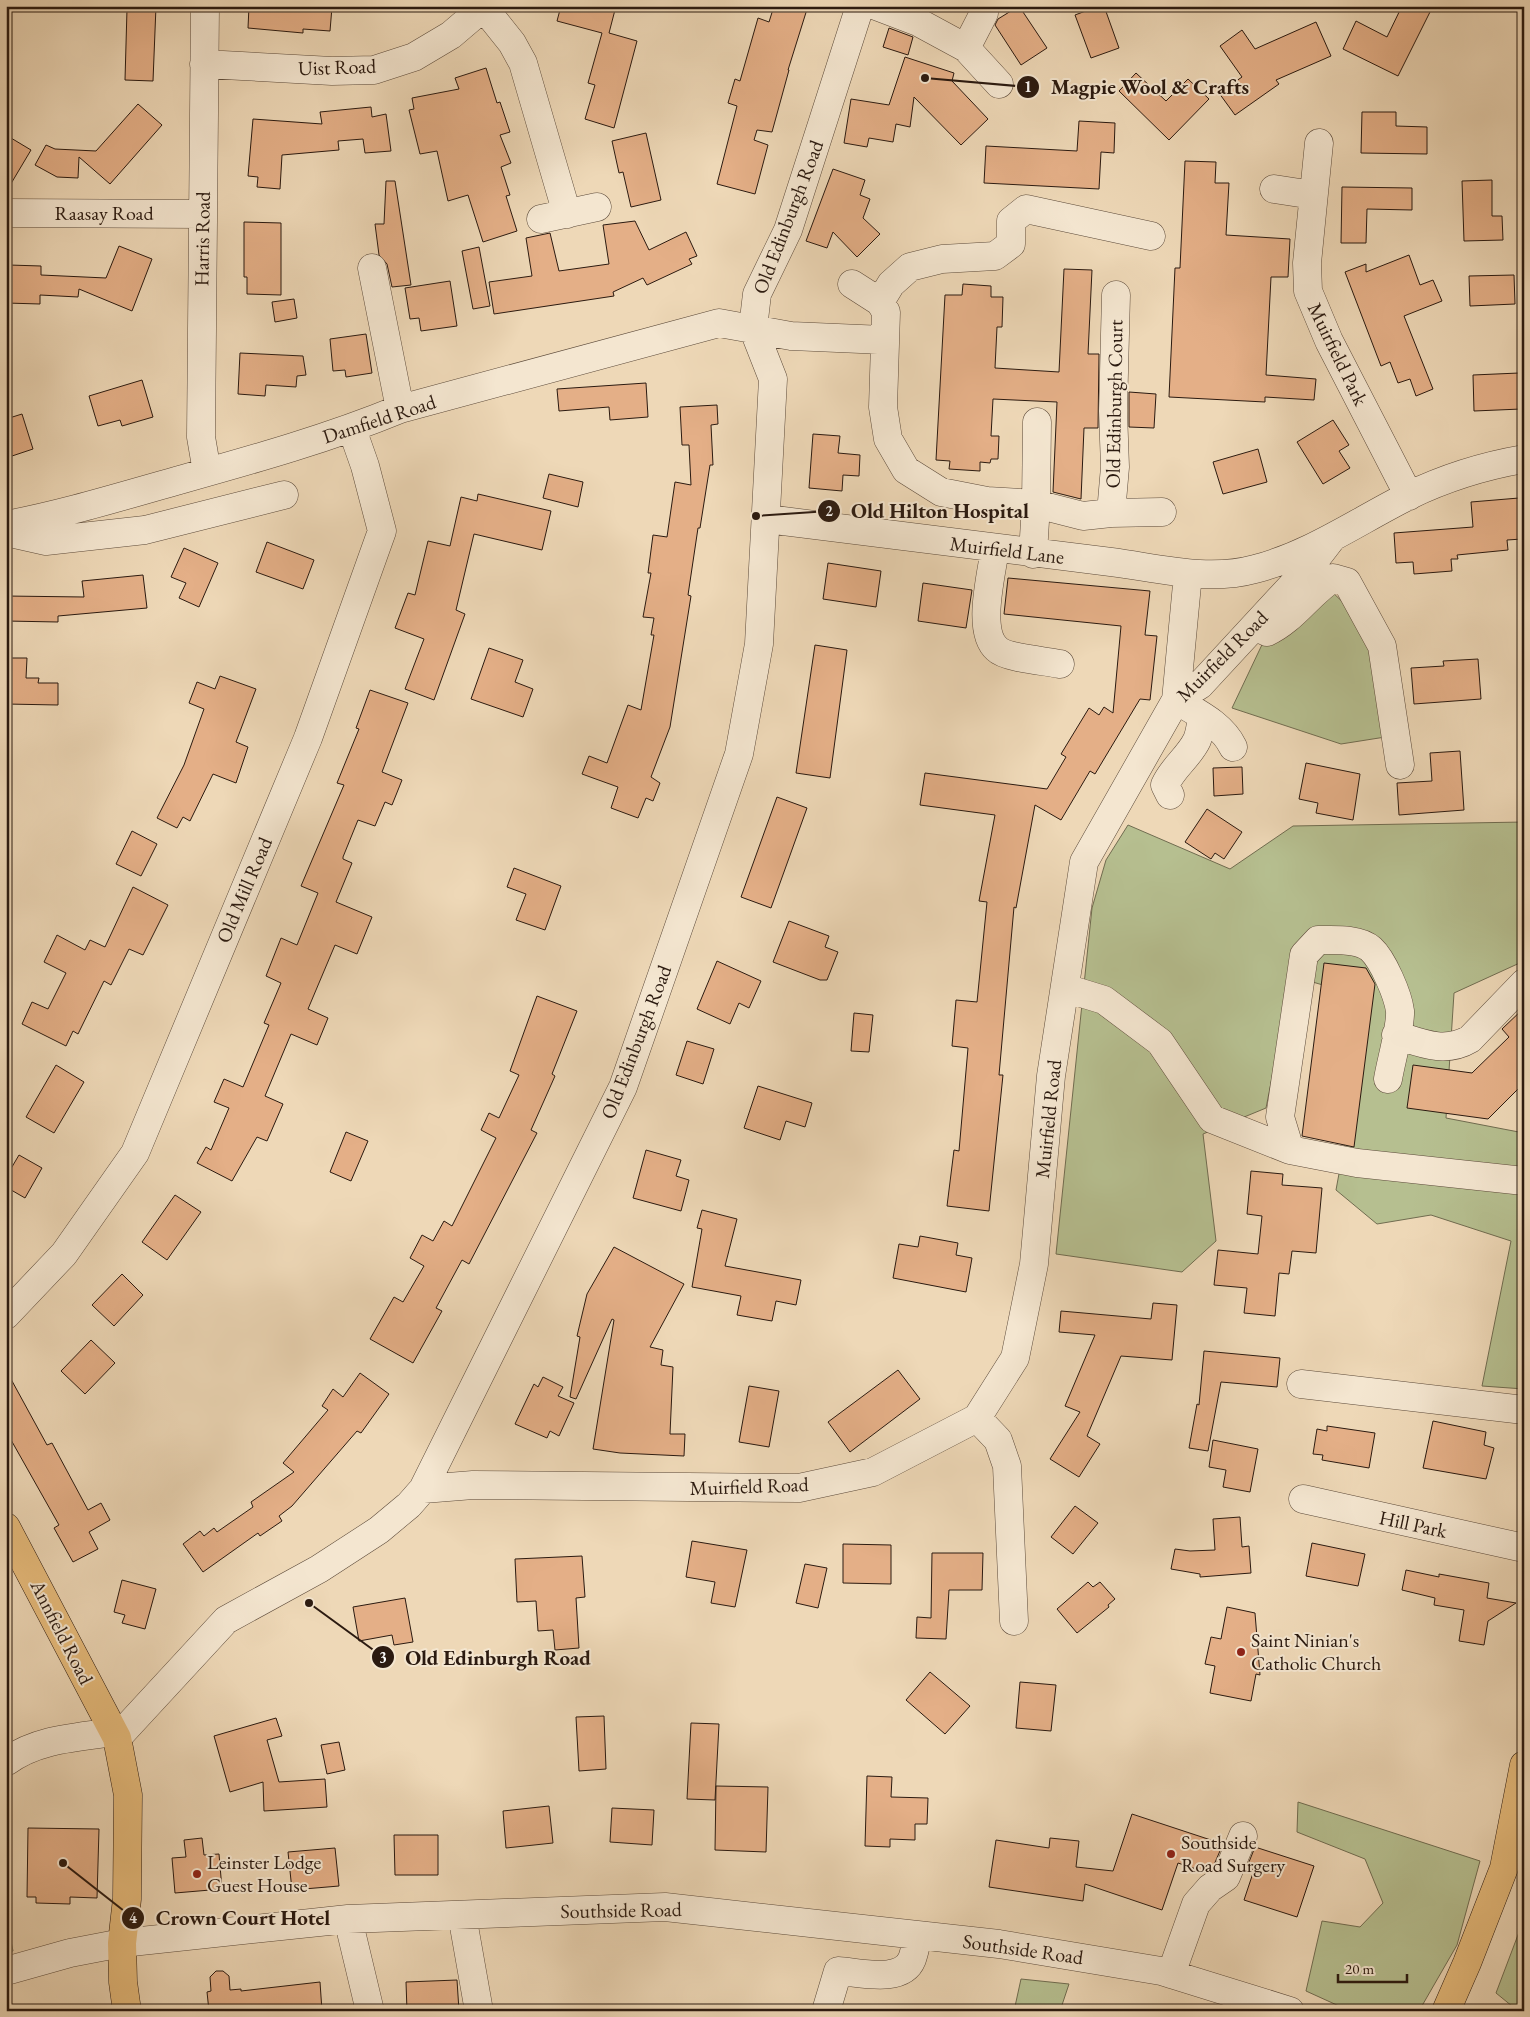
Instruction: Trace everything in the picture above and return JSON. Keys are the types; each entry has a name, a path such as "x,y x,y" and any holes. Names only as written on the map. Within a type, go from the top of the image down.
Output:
{"main road":[{"name":"Annfield Road","path":"6,1527 115,1735"},
{"path":"115,1735 128,1794 127,1899 122,1943 123,1982 127,2011"},
{"path":"1446,2011 1468,1963 1504,1868 1524,1765"}],"street":[{"name":"Harris Road","path":"205,6 201,437 208,472"},
{"name":"Old Edinburgh Road","path":"115,1735 226,1620 319,1569 379,1530 409,1505 423,1488 624,1087 740,754 759,644 773,379 753,328 757,294 788,230 860,6"},
{"path":"876,6 918,22 966,48 999,84"},
{"name":"Uist Road","path":"204,64 332,71 374,70 414,57 451,36 484,7 512,43 523,63 554,216 597,208"},
{"path":"966,48 984,13"},
{"name":"Muirfield Park","path":"1319,143 1306,263 1308,290 1329,341 1409,496"},
{"path":"1274,189 1313,195"},
{"path":"852,284 880,302 891,284 910,267 942,259 995,256 1011,244 1011,221 1026,209 1152,236"},
{"name":"Raasay Road","path":"6,213 203,214"},
{"path":"372,268 400,409"},
{"name":"Old Edinburgh Court","path":"1111,513 1115,467 1113,411 1116,295"},
{"name":"Old Edinburgh Court","path":"880,302 886,312 883,407 888,439 906,470 941,492 987,501 1036,504 1083,516 1111,513 1162,512"},
{"name":"Damfield Road","path":"6,525 41,518 208,472 352,429 400,409 719,323 753,328"},
{"path":"753,328 791,336 884,340"},
{"path":"1033,554 1036,504 1036,422"},
{"name":"Old Mill Road","path":"6,1315 64,1254 135,1153 308,738 382,531 365,466 352,429"},
{"name":"Muirfield Road","path":"423,1488 473,1486 799,1488 873,1472 977,1418 1015,1358 1034,1264 1051,1076 1084,862 1176,700 1200,685 1312,564 1332,538 1409,496 1463,473 1494,464 1524,459"},
{"path":"6,532 46,541 145,530 284,495"},
{"name":"Muirfield Lane","path":"766,519 1033,554 1110,562 1188,574 1221,574 1254,570 1286,559 1332,538"},
{"path":"995,548 985,621 989,636 997,649 1006,653 1060,664"},
{"path":"1188,574 1176,700 1215,725 1229,739 1233,747"},
{"path":"1255,626 1267,632 1284,624 1316,590 1333,578 1347,582 1382,646 1400,765"},
{"path":"1170,795 1165,785 1170,774 1188,754 1198,739 1202,716"},
{"path":"1290,1150 1280,1117 1304,955 1318,940 1345,940 1370,948 1396,993 1400,1012 1388,1079"},
{"path":"1396,1035 1439,1048 1460,1045 1470,1039 1524,983"},
{"path":"1065,988 1104,1000 1160,1042 1212,1119 1290,1150 1357,1163 1524,1181"},
{"path":"1301,1384 1524,1410"},
{"path":"977,1418 998,1440 1006,1466 1014,1621"},
{"name":"Hill Park","path":"1303,1499 1524,1548"},
{"path":"6,1762 32,1748 64,1738 115,1735"},
{"path":"1171,1974 1196,1904 1210,1888 1226,1877 1244,1836"},
{"name":"Southside Road","path":"6,1971 70,1953 122,1943 348,1919 664,1906 999,1944 1171,1974 1290,2011"},
{"path":"462,1915 479,2011"},
{"path":"348,1919 370,2011"},
{"path":"826,2011 838,1971 892,1974 904,1968 912,1960 918,1935"}],"green space":[{"path":"1329,589 1395,652 1398,735 1341,744 1232,708 1268,632"},
{"path":"1524,822 1524,961 1454,993 1446,1118 1524,1133 1524,1389 1482,1386 1511,1241 1431,1215 1377,1224 1336,1190 1371,999 1292,976 1266,1108 1203,1134 1216,1241 1182,1272 1056,1254 1092,908 1106,860 1128,825 1230,869 1293,826"},
{"path":"1298,1802 1480,1861 1457,1945 1419,2011 1350,2011 1306,1991 1322,1921 1360,1927 1383,1903 1365,1859 1297,1832"},
{"path":"6,1917 13,1951 6,1953"},
{"path":"1524,1919 1524,2011 1518,2011 1496,1993"},
{"path":"1021,1979 1069,1984 1060,2011 1014,2011"}],"building":[{"path":"135,6 156,6 153,81 125,80 127,9 135,9"},
{"path":"249,6 332,7 330,31 303,29 303,33 248,28"},
{"path":"561,6 616,6 609,33 637,41 614,128 585,119 595,85 588,83 602,33 557,21"},
{"path":"774,6 808,6 788,70 772,132 757,130 754,140 768,145 755,194 717,184 737,106 728,103 735,79 740,81 758,18 769,22"},
{"path":"1019,6 1047,48 1021,65 995,25 998,19"},
{"path":"1104,6 1119,48 1091,58 1075,15"},
{"path":"1402,6 1418,6 1430,12 1398,76 1343,49 1356,21 1387,37"},
{"path":"1316,22 1331,56 1276,80 1279,84 1235,115 1219,93 1242,77 1220,46 1242,30 1255,49"},
{"path":"889,28 913,37 908,55 883,47"},
{"path":"905,57 954,73 952,81 988,119 961,145 914,97 910,127 896,124 893,142 869,138 867,147 844,143 851,99 889,105"},
{"path":"486,68 497,103 500,102 510,132 500,135 511,163 501,167 510,195 506,196 517,231 483,242 468,195 448,201 437,151 420,154 409,110 414,109 412,98 459,89 455,78"},
{"path":"1136,73 1166,101 1188,79 1209,99 1169,140 1119,91"},
{"path":"138,104 162,125 110,184 79,157 78,178 57,177 35,165 46,145 55,149 96,151"},
{"path":"371,107 372,117 386,114 391,151 365,153 363,139 338,141 339,150 282,155 280,189 257,187 258,177 248,176 253,119 322,124 320,112"},
{"path":"1362,112 1396,112 1396,126 1427,127 1427,154 1361,153"},
{"path":"1079,121 1115,123 1114,153 1101,152 1099,189 984,183 986,146 1077,151"},
{"path":"646,133 661,200 631,207 623,172 619,173 612,141"},
{"path":"6,135 31,150 6,192"},
{"path":"1185,161 1216,162 1215,183 1229,183 1226,235 1290,239 1288,277 1271,277 1266,375 1316,379 1314,400 1265,397 1265,402 1169,397 1175,268 1180,268"},
{"path":"833,169 865,180 860,195 870,199 863,218 880,234 857,257 833,232 827,248 806,241"},
{"path":"1492,180 1492,216 1502,216 1503,240 1464,241 1462,181"},
{"path":"386,181 395,181 411,285 392,287 387,264 379,255 375,224 384,224"},
{"path":"1342,187 1412,188 1412,210 1367,209 1366,243 1341,243"},
{"path":"635,221 649,250 686,232 697,256 689,259 692,264 647,285 643,278 613,292 614,296 494,314 489,282 532,276 526,238 550,233 559,271 609,264 603,225"},
{"path":"244,222 281,223 281,295 247,294 247,277 244,277"},
{"path":"119,246 152,259 132,311 79,289 78,297 40,295 40,304 6,303 6,271 9,271 9,265 41,266 41,275 106,278"},
{"path":"479,247 490,306 473,309 462,251"},
{"path":"1409,255 1420,285 1433,280 1442,301 1404,316 1433,389 1416,396 1410,379 1398,383 1390,362 1381,366 1345,272 1366,264 1366,272"},
{"path":"1064,269 1092,270 1088,354 1099,354 1098,428 1084,428 1081,499 1053,492 1057,402 993,399 991,436 999,436 998,459 991,459 990,463 980,462 980,471 949,469 950,461 936,460 945,295 962,295 963,284 991,286 991,297 1003,297 1002,327 997,327 995,368 1059,372"},
{"path":"1514,275 1515,304 1470,306 1469,276"},
{"path":"450,281 457,326 421,331 419,318 410,319 405,288"},
{"path":"294,299 297,318 275,322 272,302"},
{"path":"366,334 372,373 346,377 345,370 333,371 330,339"},
{"path":"240,353 303,356 306,375 297,376 296,387 266,385 265,396 238,394"},
{"path":"1519,373 1521,409 1474,411 1473,375"},
{"path":"142,380 153,417 122,426 120,420 98,426 89,396"},
{"path":"646,383 648,417 610,420 609,407 559,411 557,389"},
{"path":"1129,392 1156,394 1154,428 1129,427"},
{"path":"717,405 718,424 711,425 713,465 710,465 700,528 698,528 688,595 691,596 670,727 651,777 660,783 653,801 646,798 638,818 611,808 618,787 582,774 589,756 607,763 628,705 641,710 654,635 651,635 654,618 643,617 651,573 648,573 653,535 667,537 675,482 691,485 689,445 682,445 680,407"},
{"path":"22,414 33,449 6,458 6,419"},
{"path":"1333,420 1349,445 1339,451 1350,468 1323,484 1297,442"},
{"path":"813,434 840,436 838,453 860,455 859,476 843,475 842,491 809,488"},
{"path":"1258,449 1267,482 1223,494 1213,462"},
{"path":"549,474 583,482 578,507 543,498"},
{"path":"478,494 551,511 542,550 474,534 456,610 465,614 434,700 405,689 424,639 395,628 408,593 415,595 428,541 450,546 461,497 477,501"},
{"path":"1519,498 1522,539 1507,540 1508,550 1457,555 1458,559 1451,559 1452,571 1414,574 1413,562 1396,563 1394,533 1473,527 1471,502"},
{"path":"267,542 314,560 303,589 256,572"},
{"path":"184,548 218,563 199,607 179,598 186,583 171,577"},
{"path":"828,563 881,571 876,607 823,599"},
{"path":"143,575 147,608 58,616 58,622 6,621 6,596 84,597 82,581"},
{"path":"1008,578 1150,591 1145,635 1157,636 1150,700 1140,699 1095,774 1090,771 1061,820 1035,805 1016,908 1014,907 999,1075 1003,1075 989,1211 947,1206 954,1150 959,1151 968,1048 952,1046 956,1000 977,1002 987,902 979,901 995,815 920,805 925,773 1047,789 1066,757 1061,754 1089,708 1099,715 1104,707 1113,713 1121,626 1004,614"},
{"path":"923,583 972,590 966,628 918,621"},
{"path":"815,645 847,650 830,778 796,773"},
{"path":"489,648 523,660 515,682 533,689 523,717 471,699"},
{"path":"6,658 27,658 26,678 39,678 38,683 58,683 58,705 6,704"},
{"path":"1478,659 1481,699 1414,704 1411,668 1444,666 1443,661"},
{"path":"220,676 256,689 236,742 248,747 236,783 213,774 190,821 183,817 177,828 157,818 184,765 204,709 189,703 197,682 215,689"},
{"path":"370,690 408,703 382,772 402,780 392,805 385,802 375,826 358,820 343,857 343,859 352,863 336,902 372,917 357,954 335,945 308,1009 328,1018 317,1045 291,1034 265,1096 283,1104 267,1141 257,1137 232,1181 197,1163 206,1147 211,1150 229,1108 214,1102 224,1079 243,1087 269,1025 264,1023 281,983 266,976 281,938 297,945 318,893 301,886 344,785 337,783 359,729 356,728"},
{"path":"1460,751 1464,810 1399,815 1397,783 1432,781 1430,753"},
{"path":"1306,763 1360,774 1353,820 1316,813 1318,803 1299,799"},
{"path":"1242,767 1243,794 1214,796 1213,768"},
{"path":"777,797 807,808 771,908 741,897"},
{"path":"1207,809 1242,832 1224,859 1215,853 1211,859 1185,842"},
{"path":"132,831 157,844 141,876 116,864"},
{"path":"514,868 561,886 545,930 516,920 526,894 507,887"},
{"path":"133,887 168,905 143,955 129,949 111,985 104,981 78,1034 73,1031 66,1046 22,1024 32,1002 48,1009 66,973 44,962 57,935 85,950 90,940 105,947"},
{"path":"789,921 829,936 825,947 838,952 827,980 820,980 773,962"},
{"path":"717,961 761,981 749,1008 739,1003 730,1024 697,1009"},
{"path":"1324,963 1366,968 1375,984 1354,1147 1302,1136"},
{"path":"537,996 577,1011 552,1074 555,1076 531,1130 537,1133 469,1264 462,1260 436,1308 442,1311 413,1363 370,1339 394,1297 403,1302 424,1266 410,1258 422,1235 433,1241 444,1221 452,1226 496,1138 481,1130 489,1113 499,1118 519,1075 510,1071"},
{"path":"1524,1008 1524,1083 1488,1119 1407,1108 1413,1065 1472,1073 1509,1037 1502,1029"},
{"path":"854,1013 873,1015 869,1052 851,1051"},
{"path":"687,1041 714,1049 703,1084 676,1075"},
{"path":"56,1065 84,1082 54,1133 26,1117"},
{"path":"758,1086 812,1103 805,1127 786,1121 780,1140 744,1128"},
{"path":"346,1132 368,1141 351,1181 330,1172"},
{"path":"646,1150 681,1160 676,1176 689,1180 681,1211 633,1198"},
{"path":"19,1155 42,1168 25,1198 6,1187 6,1177"},
{"path":"1251,1171 1283,1174 1282,1185 1322,1188 1316,1253 1292,1251 1289,1274 1279,1273 1275,1316 1244,1313 1247,1288 1214,1285 1218,1250 1258,1254 1262,1216 1247,1214"},
{"path":"175,1195 201,1212 167,1260 142,1242"},
{"path":"702,1210 737,1219 725,1266 801,1280 796,1305 776,1301 772,1321 737,1315 741,1296 692,1287 702,1229 697,1228"},
{"path":"920,1236 958,1243 956,1255 972,1258 966,1292 893,1278 899,1244 918,1247"},
{"path":"614,1247 684,1284 650,1347 663,1350 661,1365 673,1367 670,1434 685,1434 684,1456 620,1453 593,1449 614,1320 612,1319 576,1399 570,1397 580,1337 577,1336 587,1294"},
{"path":"122,1274 143,1295 114,1326 92,1305"},
{"path":"1153,1303 1177,1305 1172,1360 1121,1356 1087,1436 1100,1444 1079,1477 1050,1459 1080,1412 1065,1406 1095,1335 1059,1332 1061,1311 1151,1319"},
{"path":"91,1340 115,1363 85,1394 61,1371"},
{"path":"1204,1351 1280,1358 1277,1387 1221,1382 1208,1451 1189,1448 1197,1404 1199,1405"},
{"path":"6,1370 47,1445 52,1443 88,1510 101,1503 110,1520 89,1532 98,1549 73,1562 54,1528 59,1525 6,1431"},
{"path":"898,1370 920,1399 850,1452 828,1422"},
{"path":"360,1373 389,1394 361,1433 357,1431 292,1506 279,1516 282,1521 260,1536 258,1533 203,1572 183,1544 200,1531 204,1536 214,1528 217,1532 253,1507 251,1502 294,1472 283,1463 328,1410 322,1406 333,1389 343,1397"},
{"path":"543,1377 563,1387 558,1396 574,1403 559,1436 550,1431 547,1438 515,1424 534,1384 538,1387"},
{"path":"749,1386 779,1391 769,1447 739,1442"},
{"path":"1433,1421 1486,1432 1484,1445 1494,1448 1486,1479 1423,1468"},
{"path":"1327,1426 1375,1433 1369,1468 1322,1460 1323,1455 1313,1454 1317,1429 1327,1431"},
{"path":"1213,1440 1258,1449 1250,1492 1223,1487 1226,1470 1209,1467"},
{"path":"1075,1506 1098,1523 1073,1554 1051,1537"},
{"path":"1240,1517 1242,1547 1249,1546 1251,1573 1200,1577 1200,1574 1171,1569 1175,1549 1190,1551 1215,1550 1213,1519"},
{"path":"692,1541 747,1550 735,1607 711,1603 715,1582 686,1577"},
{"path":"1312,1543 1365,1554 1358,1586 1306,1576"},
{"path":"843,1544 891,1545 891,1584 843,1583"},
{"path":"932,1553 983,1553 982,1590 949,1590 946,1639 916,1638 917,1617 931,1618"},
{"path":"582,1556 585,1597 576,1598 579,1648 555,1650 553,1630 538,1631 536,1601 517,1602 515,1559"},
{"path":"805,1564 827,1568 818,1608 796,1603"},
{"path":"1406,1570 1439,1577 1439,1574 1489,1583 1487,1598 1516,1603 1488,1621 1484,1645 1459,1641 1464,1610 1434,1605 1435,1598 1402,1590"},
{"path":"122,1580 156,1589 145,1629 122,1623 125,1615 114,1612"},
{"path":"1088,1582 1093,1587 1100,1582 1115,1599 1108,1605 1109,1607 1077,1633 1057,1609"},
{"path":"405,1598 413,1642 394,1645 392,1635 359,1641 353,1607"},
{"name":"Saint Ninian's Catholic Church","path":"1227,1607 1255,1613 1260,1675 1256,1674 1251,1701 1210,1693 1215,1666 1205,1664 1211,1637 1221,1639"},
{"path":"930,1672 970,1706 945,1734 906,1700"},
{"path":"1020,1682 1056,1685 1051,1731 1016,1728"},
{"path":"604,1716 606,1769 579,1771 576,1717"},
{"path":"276,1718 282,1736 267,1740 279,1782 325,1779 327,1807 264,1811 263,1782 230,1792 214,1736"},
{"path":"691,1723 719,1724 715,1800 687,1799"},
{"path":"339,1742 345,1770 327,1774 321,1745"},
{"path":"867,1776 892,1777 891,1797 928,1798 927,1824 915,1824 915,1840 890,1839 890,1847 865,1846"},
{"path":"716,1786 768,1787 766,1852 715,1850"},
{"path":"549,1806 553,1843 506,1848 503,1811"},
{"path":"612,1808 654,1810 652,1845 610,1842"},
{"path":"1132,1814 1223,1844 1213,1867 1205,1872 1178,1863 1162,1910 1085,1884 1083,1901 989,1887 996,1840 1049,1848 1050,1838 1079,1841 1076,1867 1113,1871"},
{"path":"28,1828 99,1829 97,1898 70,1897 70,1904 36,1903 36,1897 27,1897"},
{"path":"394,1835 438,1835 438,1875 395,1875"},
{"name":"Leinster Lodge Guest House","path":"202,1838 204,1855 219,1854 222,1889 175,1893 172,1858 186,1857 184,1840"},
{"path":"1255,1847 1314,1866 1297,1917 1244,1900 1254,1870 1247,1867"},
{"path":"335,1848 339,1886 292,1890 288,1852"},
{"path":"216,1971 223,1971 229,1976 230,1990 241,1989 241,1991 320,1982 322,2011 283,2011 283,2007 209,2011 207,1992 211,1991 210,1977"},
{"path":"457,1980 459,2011 407,2011 406,1982"}],"place":[{"name":"Magpie Wool & Crafts","path":"925,78"},
{"name":"Old Hilton Hospital","path":"756,516"},
{"name":"Old Edinburgh Road","path":"309,1603"},
{"name":"Saint Ninian's Catholic Church","path":"1241,1652"},
{"name":"Southside Road Surgery","path":"1171,1854"},
{"name":"Crown Court Hotel","path":"63,1863"},
{"name":"Leinster Lodge Guest House","path":"197,1874"}]}
